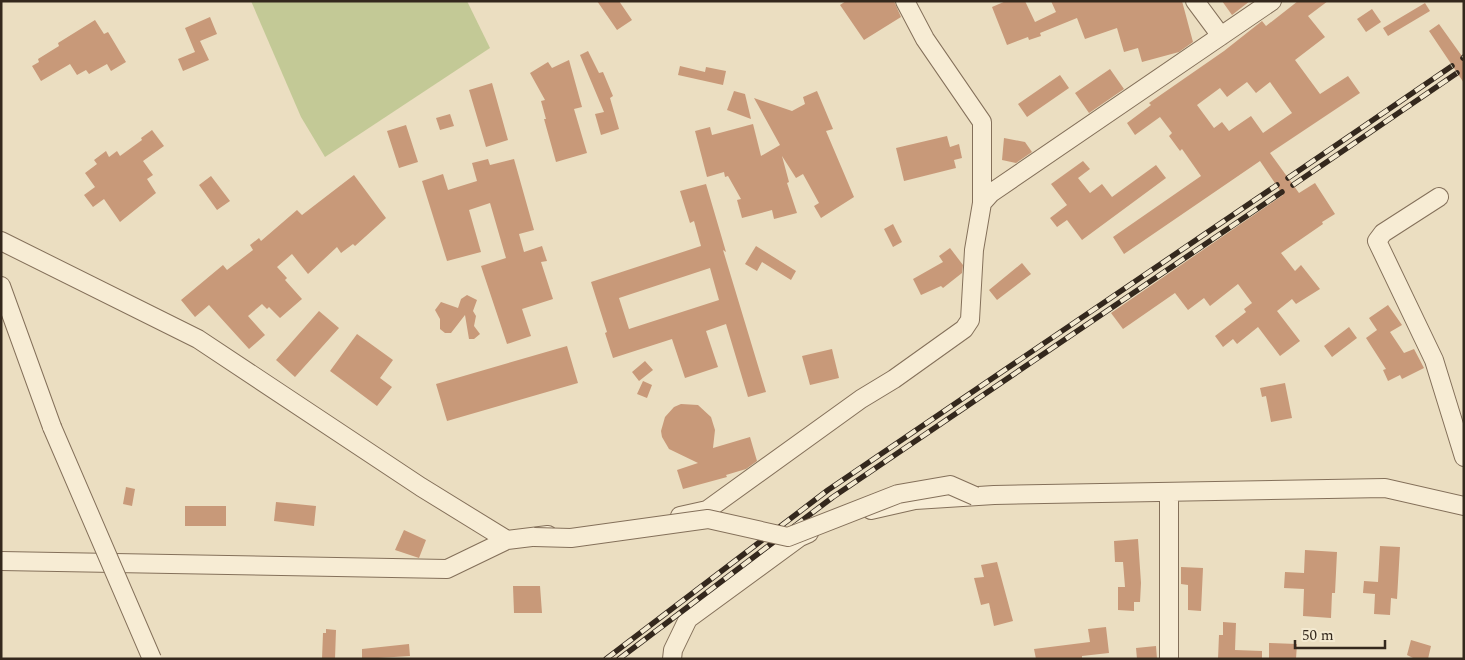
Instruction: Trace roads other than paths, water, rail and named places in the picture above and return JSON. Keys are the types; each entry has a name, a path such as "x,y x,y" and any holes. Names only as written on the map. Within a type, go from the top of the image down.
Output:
{"street":[{"path":"1,561 446,569 507,540 655,522 707,510 861,399 894,379 964,328 970,320 974,250 982,203 982,122 925,39 904,1"},
{"path":"1195,1 1221,36"},
{"path":"982,203 991,193 1030,164 1272,1"},
{"path":"1439,197 1383,233 1377,240 1434,360 1464,457"},
{"path":"1,241 198,339 420,487 507,540"},
{"path":"1,286 52,427 152,659"},
{"path":"534,537 570,538 708,519 788,537 898,494 950,485 975,496"},
{"path":"672,659 673,650 688,619 800,537 855,514 915,500 975,496 1385,488 1464,506"},
{"path":"1169,493 1169,659"}],"railway":[{"path":"1288,178 1452,66"},
{"path":"1293,185 1457,73"},
{"path":"606,659 828,490 1277,185"},
{"path":"619,659 833,497 1282,192"}]}
